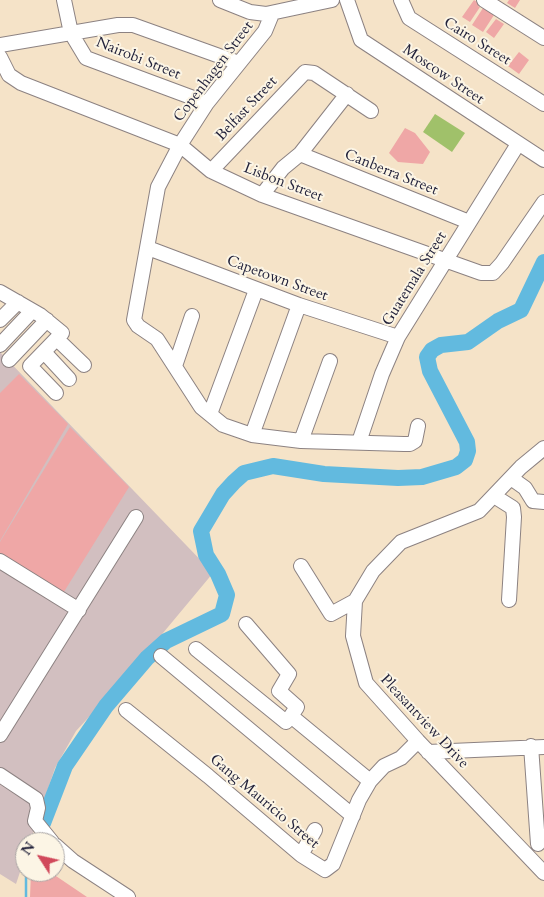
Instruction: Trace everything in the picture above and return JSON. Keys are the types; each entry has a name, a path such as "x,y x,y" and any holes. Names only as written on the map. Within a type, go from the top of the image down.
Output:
{"street":[{"name":"Nairobi Street","path":"64,0 71,33 86,58 207,103"},
{"path":"220,0 250,12 272,14 332,0"},
{"name":"Moscow Street","path":"346,0 361,40 544,160"},
{"name":"Cairo Street","path":"400,0 403,10 409,18 544,104"},
{"path":"484,0 544,38"},
{"name":"Copenhagen Street","path":"174,366 157,339 134,320 158,186 180,145 207,103 266,31 272,14"},
{"path":"0,45 118,25 133,25 239,63"},
{"name":"Lisbon Street","path":"0,56 10,75 21,83 180,145 211,171 262,195 481,273 493,274 544,202"},
{"name":"Belfast Street","path":"211,171 300,76 309,70 347,94"},
{"path":"262,195 283,168 300,154 347,94 371,111"},
{"name":"Guatemala Street","path":"359,442 398,337 518,144"},
{"name":"Canberra Street","path":"300,154 469,222"},
{"name":"Capetown Street","path":"148,248 256,290 398,337"},
{"path":"210,414 256,290"},
{"path":"1,295 18,302 47,320 62,333 30,366 56,393"},
{"path":"0,320 18,302"},
{"path":"252,435 299,305"},
{"path":"0,345 32,311"},
{"path":"192,316 174,366 201,407 223,425 252,435 301,441 410,444 417,437 418,426"},
{"path":"9,360 47,320"},
{"path":"57,339 84,365"},
{"path":"44,352 69,378"},
{"path":"301,441 330,361"},
{"name":"Pleasantview Drive","path":"544,448 479,510 401,542 373,571 355,601 353,636 366,683 428,752 544,873"},
{"path":"511,478 525,488 533,501 544,502"},
{"path":"494,496 513,508 509,600"},
{"path":"0,735 136,517"},
{"path":"0,561 79,610"},
{"path":"301,566 331,614 355,601"},
{"path":"196,649 286,722 297,707 279,690 289,674 246,624"},
{"path":"161,656 353,816"},
{"name":"Gang Mauricio Street","path":"126,710 208,776 301,856 320,868 330,868 336,858 370,781 384,766 401,758 418,741"},
{"path":"291,716 370,781"},
{"path":"428,752 537,746 541,844 523,850"},
{"path":"0,775 36,800 38,808 35,821 44,832"},
{"path":"301,856 315,830"},
{"path":"65,854 128,897"}],"shaded area":[{"path":"0,352 213,573 133,669 76,731 55,768 33,832 15,832 16,884 0,874"}],"green space":[{"path":"435,114 465,133 452,152 423,132"}],"building":[{"path":"474,0 480,4 478,6 480,7 470,22 462,17"},
{"path":"509,0 520,0 515,8 507,3"},
{"path":"483,8 494,15 483,32 472,25"},
{"path":"496,19 504,24 494,38 486,32"},
{"path":"519,52 529,60 519,74 508,66"},
{"path":"405,128 415,133 430,152 423,164 398,162 389,153"},
{"path":"19,374 68,424 0,541 0,393"},
{"path":"70,427 129,487 62,595 0,556 0,542"},
{"path":"31,882 65,882 87,897 30,897"}],"waterway":[{"path":"43,823 65,766 106,706 147,658 166,641 222,614 227,595 218,574 206,555 201,531 223,494 244,473 273,466 324,474 398,478 422,477 456,467 465,460 468,451 467,442 430,371 427,357 432,350 441,345 468,342 498,321 521,310 544,262"},
{"path":"26,882 26,897"}]}
